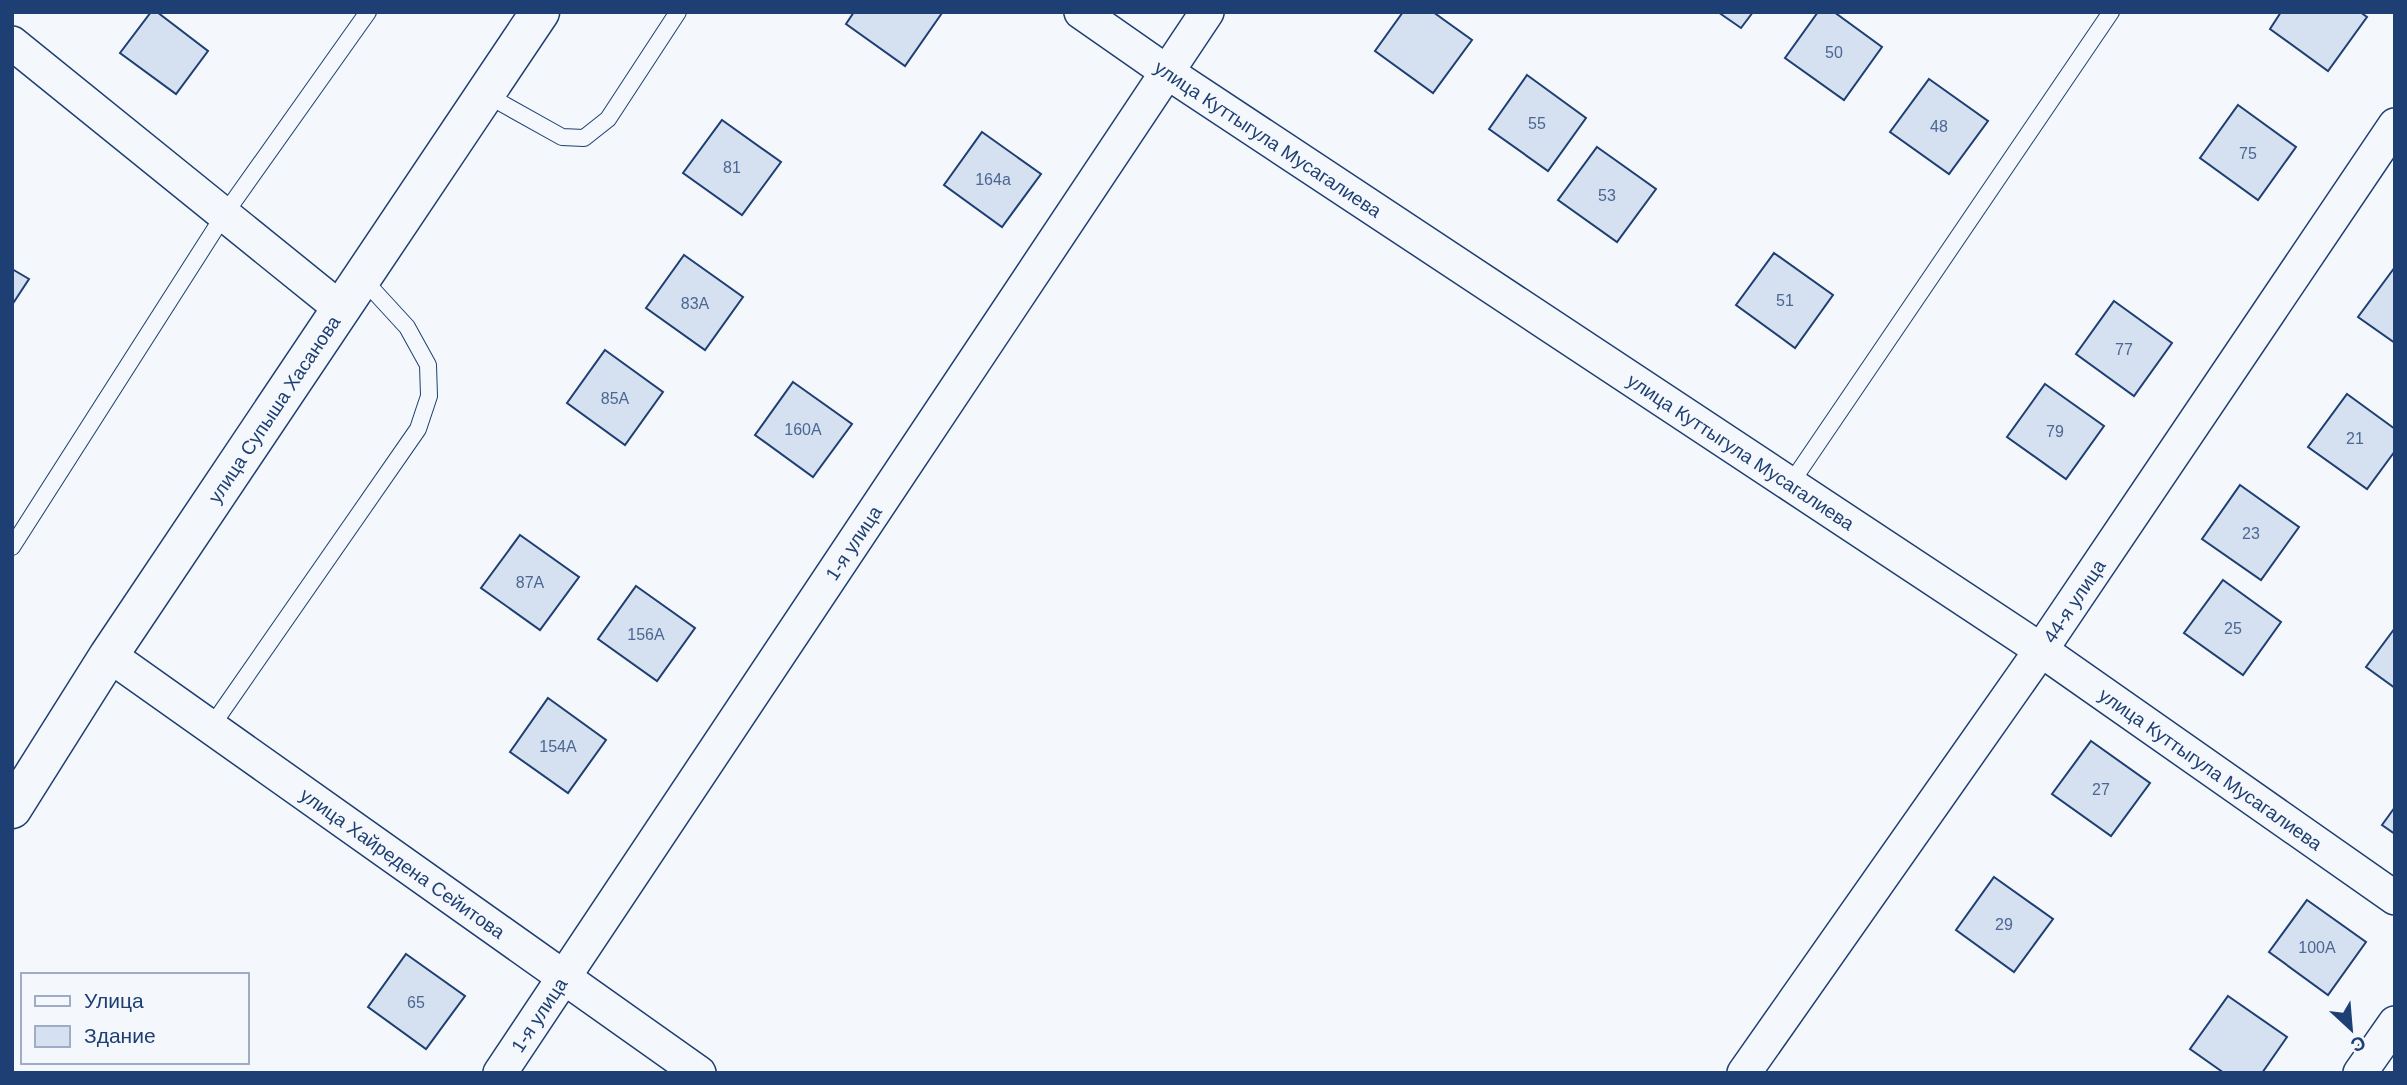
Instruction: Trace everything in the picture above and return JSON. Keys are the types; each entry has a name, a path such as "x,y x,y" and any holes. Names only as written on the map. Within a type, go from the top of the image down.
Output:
{"street":[{"name":"улица Супыша Хасанова","path":"12,809 109,655 540,12"},
{"name":"улица Куттыгула Мусагалиева","path":"1082,12 1167,72 2041,650 2395,898"},
{"name":"1-я улица","path":"500,1073 1207,12"},
{"path":"12,43 341,309"},
{"name":"44-я улица","path":"1744,1073 2041,650 2395,125"},
{"name":"улица Хайредена Сейитова","path":"109,655 699,1073"},
{"path":"2360,1073 2395,1023"}],"lane":[{"path":"12,547 224,215 368,12"},
{"path":"485,93 562,137 584,138 608,120 678,12"},
{"path":"1791,484 2111,12"},
{"path":"211,727 418,429 429,396 428,365 407,327 362,278"}],"building":[{"path":"151,12 157,12 208,51 176,94 120,53"},
{"path":"854,12 942,13 905,66 846,24"},
{"path":"1403,12 1433,12 1472,40 1433,93 1375,51"},
{"path":"1718,12 1753,12 1741,28"},
{"path":"1818,12 1834,12 1882,47 1844,100 1785,58"},
{"path":"2281,12 2360,12 2367,17 2328,71 2270,29"},
{"path":"1527,75 1586,118 1548,171 1489,129"},
{"path":"1929,79 1988,121 1949,174 1890,132"},
{"path":"2238,105 2296,147 2258,200 2200,158"},
{"path":"722,120 781,162 742,215 683,173"},
{"path":"982,132 1041,174 1002,227 944,185"},
{"path":"1597,147 1656,189 1617,242 1558,200"},
{"path":"1774,253 1833,295 1795,348 1736,305"},
{"path":"684,255 743,297 705,350 646,308"},
{"path":"2395,267 2395,343 2358,317"},
{"path":"12,269 29,279 12,305"},
{"path":"2114,301 2172,343 2134,396 2076,354"},
{"path":"605,350 663,392 625,445 567,403"},
{"path":"793,382 852,424 813,477 755,435"},
{"path":"2045,384 2104,426 2066,479 2007,437"},
{"path":"2347,394 2395,429 2395,451 2367,489 2308,447"},
{"path":"2240,485 2299,527 2261,580 2202,539"},
{"path":"520,535 579,577 540,630 481,588"},
{"path":"2223,580 2281,622 2243,675 2184,633"},
{"path":"636,586 695,628 657,681 598,639"},
{"path":"2395,628 2395,688 2366,667"},
{"path":"548,698 606,740 568,793 510,752"},
{"path":"2091,741 2150,783 2111,836 2052,794"},
{"path":"2395,807 2395,834 2382,825"},
{"path":"1994,877 2053,919 2014,972 1956,930"},
{"path":"2307,900 2366,942 2328,995 2269,952"},
{"path":"406,954 465,996 426,1049 368,1007"},
{"path":"2228,996 2287,1037 2262,1073 2224,1073 2190,1049"}]}
